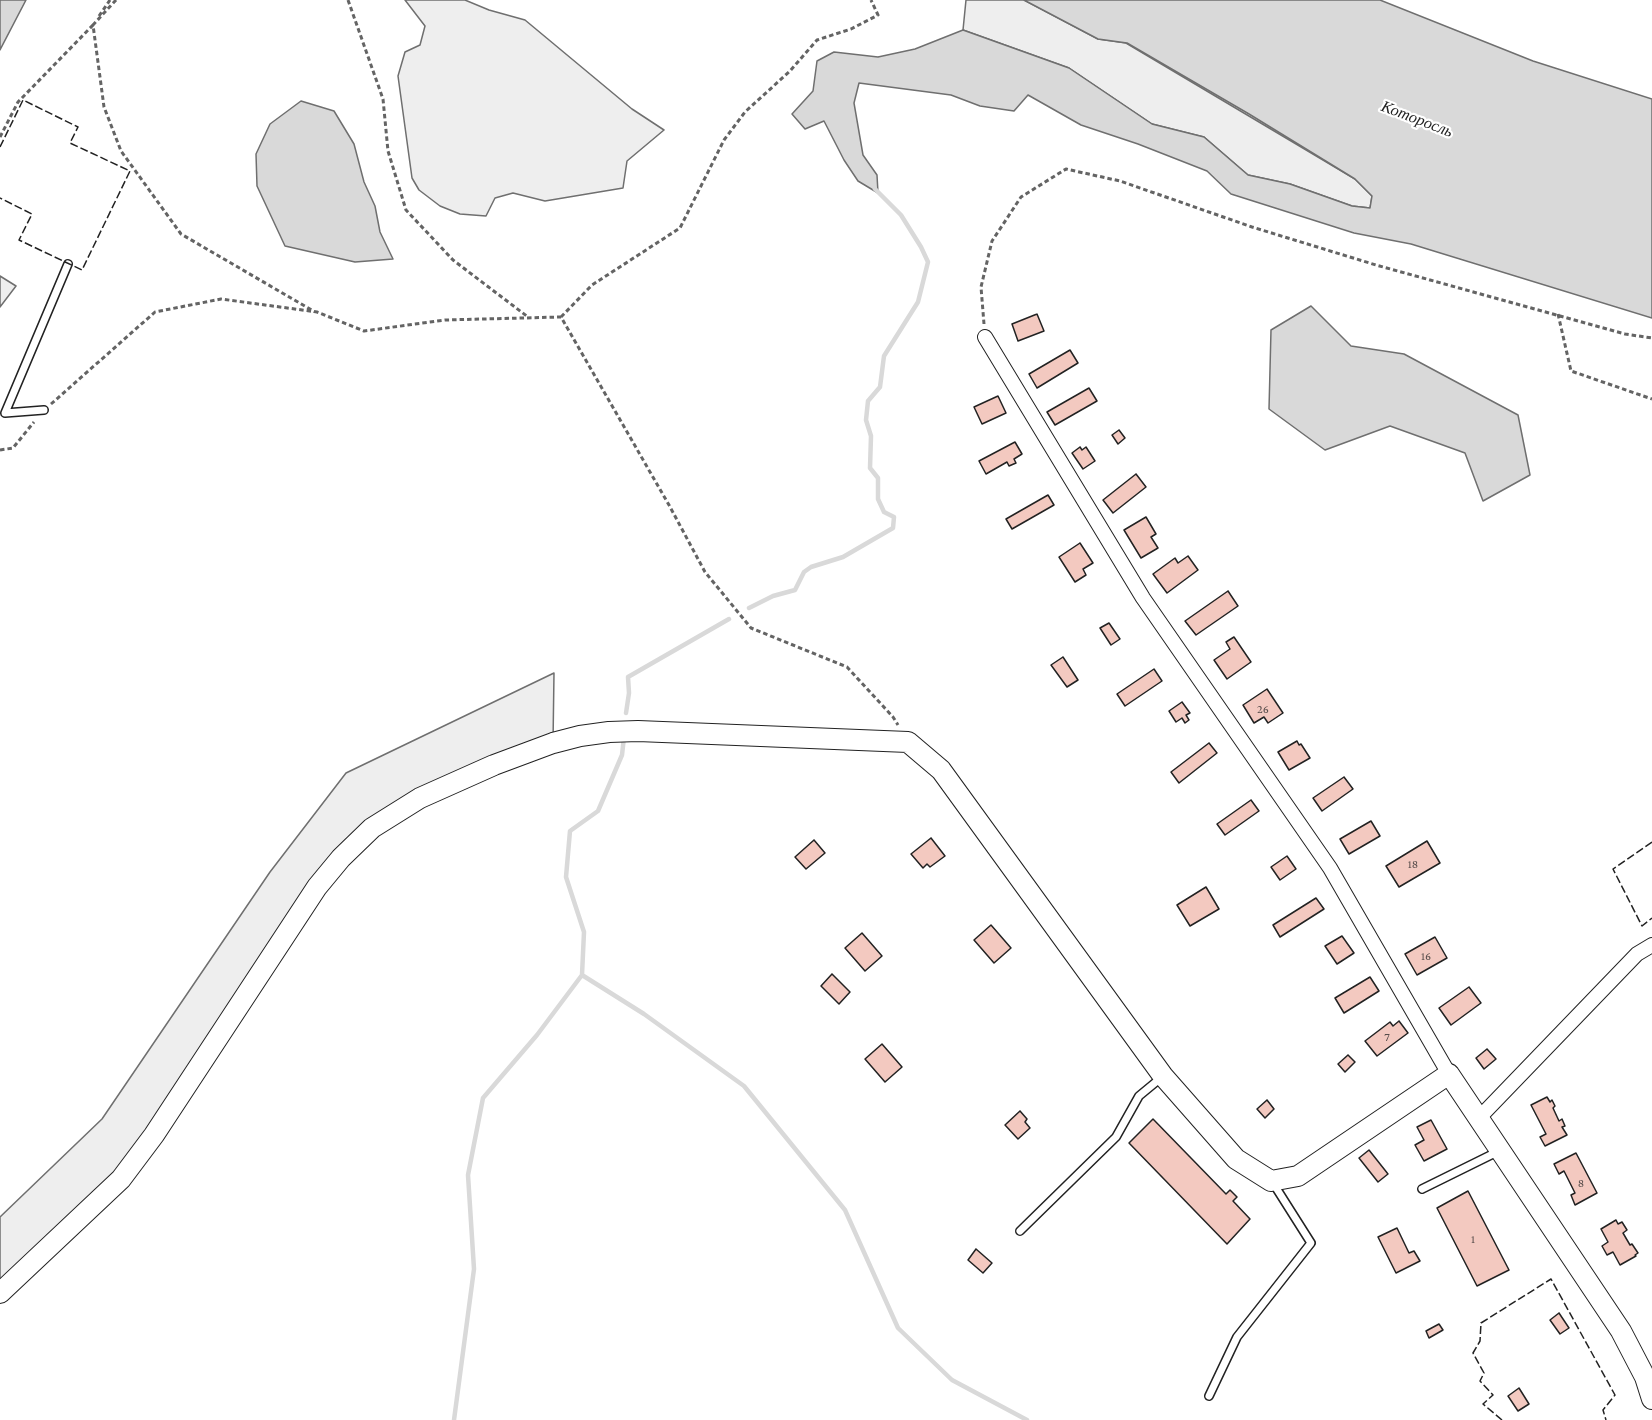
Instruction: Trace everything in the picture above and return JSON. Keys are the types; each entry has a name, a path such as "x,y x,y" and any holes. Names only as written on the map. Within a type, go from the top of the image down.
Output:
{"street":[{"path":"985,337 1143,598 1330,868 1449,1074 1621,1331 1645,1377 1652,1399"},
{"path":"0,1293 121,1179 154,1135 317,887 340,858 372,828 420,798 553,742 580,736 638,731 908,742 941,770 1163,1076 1236,1159 1271,1181 1298,1176 1449,1074"},
{"path":"1478,1119 1637,954 1652,945"}],"lane":[{"path":"44,410 5,413 68,264"},
{"path":"1020,1231 1116,1137 1139,1096 1163,1076"},
{"path":"1422,1189 1499,1151"},
{"path":"1209,1396 1237,1337 1311,1243 1271,1181"}],"path":[{"path":"110,0 93,25 104,107 121,151 181,234 317,312 364,331 445,321 561,317 592,285 680,228 724,140 745,112 790,71 817,40 878,15 871,0"},
{"path":"0,137 18,102 116,0"},
{"path":"348,0 383,99 388,151 406,210 453,260 529,318"},
{"path":"985,337 981,287 992,241 1022,196 1066,169 1120,181 1252,227 1376,265 1625,334 1652,338"},
{"path":"0,450 13,448 44,410 155,312 221,299 317,312"},
{"path":"1558,314 1571,371 1652,399"},
{"path":"561,317 711,580 751,628 847,667 893,717 908,742"}],"shaded area":[{"path":"405,0 465,0 489,10 525,20 632,109 664,130 627,161 623,188 545,201 513,193 495,198 486,216 460,214 440,206 419,190 412,178 398,76 405,52 420,45 425,26"},
{"path":"966,0 1024,0 1098,39 1126,43 1355,179 1372,196 1370,208 1352,206 1290,184 1248,175 1204,137 1152,124 1069,68 963,30"},
{"path":"0,276 16,286 0,307"},
{"path":"554,673 553,743 420,798 341,858 154,1135 0,1293 0,1217 102,1119 270,872 346,773"}],"water":[{"path":"0,0 26,0 0,50"},
{"name":"Которосль","path":"1024,0 1380,0 1533,61 1652,99 1652,318 1411,244 1354,233 1231,194 1207,171 1081,125 1028,95 1014,111 980,106 951,95 859,83 854,103 863,155 877,175 878,193 858,181 844,160 824,121 805,129 792,114 813,91 817,61 834,52 878,57 915,49 963,30 1069,68 1152,124 1204,137 1248,175 1290,184 1352,206 1370,208 1372,196 1355,179 1249,114 1127,43 1098,39"},
{"path":"301,101 334,111 354,144 364,182 375,206 380,232 393,259 355,262 285,246 257,186 256,154 270,124"},
{"path":"1311,306 1351,346 1404,354 1518,415 1530,475 1483,501 1465,453 1390,426 1325,450 1269,409 1271,330"}],"building":[{"path":"1037,314 1044,331 1018,341 1012,324"},
{"path":"1070,350 1078,363 1037,388 1029,374"},
{"path":"1089,388 1097,401 1055,425 1047,412"},
{"path":"998,396 1006,413 982,424 974,407"},
{"path":"1119,430 1125,438 1118,444 1112,435"},
{"path":"1015,442 1022,454 1014,459 1016,463 1009,466 1007,462 986,474 979,461"},
{"path":"1080,447 1082,450 1086,447 1095,461 1083,469 1072,453"},
{"path":"1136,474 1146,487 1113,513 1103,500"},
{"path":"1048,495 1054,505 1012,529 1006,519"},
{"path":"1146,517 1156,534 1151,537 1158,548 1141,558 1124,530"},
{"path":"1080,543 1093,563 1083,569 1086,575 1075,582 1059,557"},
{"path":"1188,556 1198,570 1167,593 1153,574 1175,558 1178,563"},
{"path":"1228,591 1238,606 1196,635 1185,621"},
{"path":"1109,623 1120,639 1111,645 1100,628"},
{"path":"1234,637 1251,662 1227,679 1214,660 1230,649 1226,642"},
{"path":"1063,657 1078,680 1067,687 1051,665"},
{"path":"1154,669 1162,681 1125,706 1117,694"},
{"path":"1267,689 1283,713 1268,723 1264,717 1254,723 1243,705"},
{"path":"1182,702 1190,713 1186,715 1189,720 1185,723 1182,718 1176,722 1169,711"},
{"path":"1297,741 1310,758 1289,770 1278,752"},
{"path":"1209,743 1217,753 1179,783 1171,772"},
{"path":"1344,777 1353,789 1322,811 1313,798"},
{"path":"1251,800 1259,811 1225,835 1217,824"},
{"path":"1371,821 1380,836 1349,854 1340,839"},
{"path":"931,838 945,856 930,867 927,864 923,868 911,854"},
{"path":"814,840 825,853 806,869 795,857"},
{"path":"1427,841 1440,863 1399,887 1386,866"},
{"path":"1287,856 1296,869 1280,880 1271,867"},
{"path":"1206,887 1219,909 1190,926 1177,905"},
{"path":"1316,898 1324,909 1280,937 1273,925"},
{"path":"991,925 1011,948 994,963 974,940"},
{"path":"862,933 882,956 865,971 845,948"},
{"path":"1342,936 1354,953 1337,964 1325,946"},
{"path":"1435,937 1447,958 1417,975 1405,954"},
{"path":"832,974 850,992 839,1004 821,986"},
{"path":"1370,977 1379,991 1344,1013 1335,998"},
{"path":"1469,987 1481,1003 1451,1025 1439,1008"},
{"path":"1399,1021 1408,1033 1377,1056 1365,1041 1390,1022 1393,1026"},
{"path":"882,1044 902,1067 885,1082 865,1059"},
{"path":"1487,1049 1496,1059 1484,1069 1476,1058"},
{"path":"1348,1055 1355,1062 1345,1072 1338,1064"},
{"path":"1547,1097 1555,1106 1553,1108 1559,1121 1562,1119 1565,1126 1562,1127 1567,1135 1545,1146 1540,1137 1546,1134 1531,1105"},
{"path":"1267,1100 1274,1109 1265,1118 1257,1109"},
{"path":"1020,1111 1027,1119 1025,1122 1030,1128 1018,1139 1005,1125"},
{"path":"1153,1119 1226,1194 1230,1190 1237,1197 1233,1201 1250,1219 1227,1244 1129,1143"},
{"path":"1431,1120 1447,1149 1424,1161 1415,1145 1424,1140 1417,1127"},
{"path":"1369,1150 1388,1174 1378,1182 1359,1158"},
{"path":"1576,1153 1597,1193 1575,1205 1571,1195 1575,1193 1564,1171 1559,1174 1554,1164"},
{"path":"1468,1191 1509,1270 1477,1286 1437,1208"},
{"path":"1616,1220 1618,1224 1622,1222 1627,1230 1623,1233 1638,1253 1620,1265 1613,1252 1607,1255 1602,1246 1608,1242 1601,1229"},
{"path":"1397,1228 1409,1253 1414,1251 1420,1261 1396,1273 1378,1237"},
{"path":"976,1249 992,1263 983,1273 968,1260"},
{"path":"1559,1313 1569,1328 1560,1334 1550,1320"},
{"path":"1439,1324 1443,1330 1429,1338 1426,1331"},
{"path":"1519,1388 1529,1404 1518,1411 1508,1396"}],"waterway":[{"path":"749,608 773,596 795,590 804,572 811,567 843,557 893,528 894,517 884,512 878,499 878,478 870,468 871,436 866,420 868,401 880,387 884,356 918,302 928,262 901,215 875,189"},
{"path":"626,713 629,693 628,677 729,619"},
{"path":"454,1420 474,1269 468,1175 483,1098 537,1035 582,975 584,932 566,877 570,831 598,811 622,755 624,737"},
{"path":"582,975 644,1014 744,1086 845,1210 898,1328 952,1380 1027,1420"}],"fence":[{"path":"0,147 23,100 78,127 70,143 130,171 82,270 19,240 32,214 0,198"},
{"path":"1652,842 1613,869 1642,926 1652,918"},
{"path":"1502,1420 1483,1404 1493,1395 1480,1381 1484,1373 1473,1353 1480,1341 1481,1323 1551,1279 1615,1395 1603,1410 1606,1420"}]}
